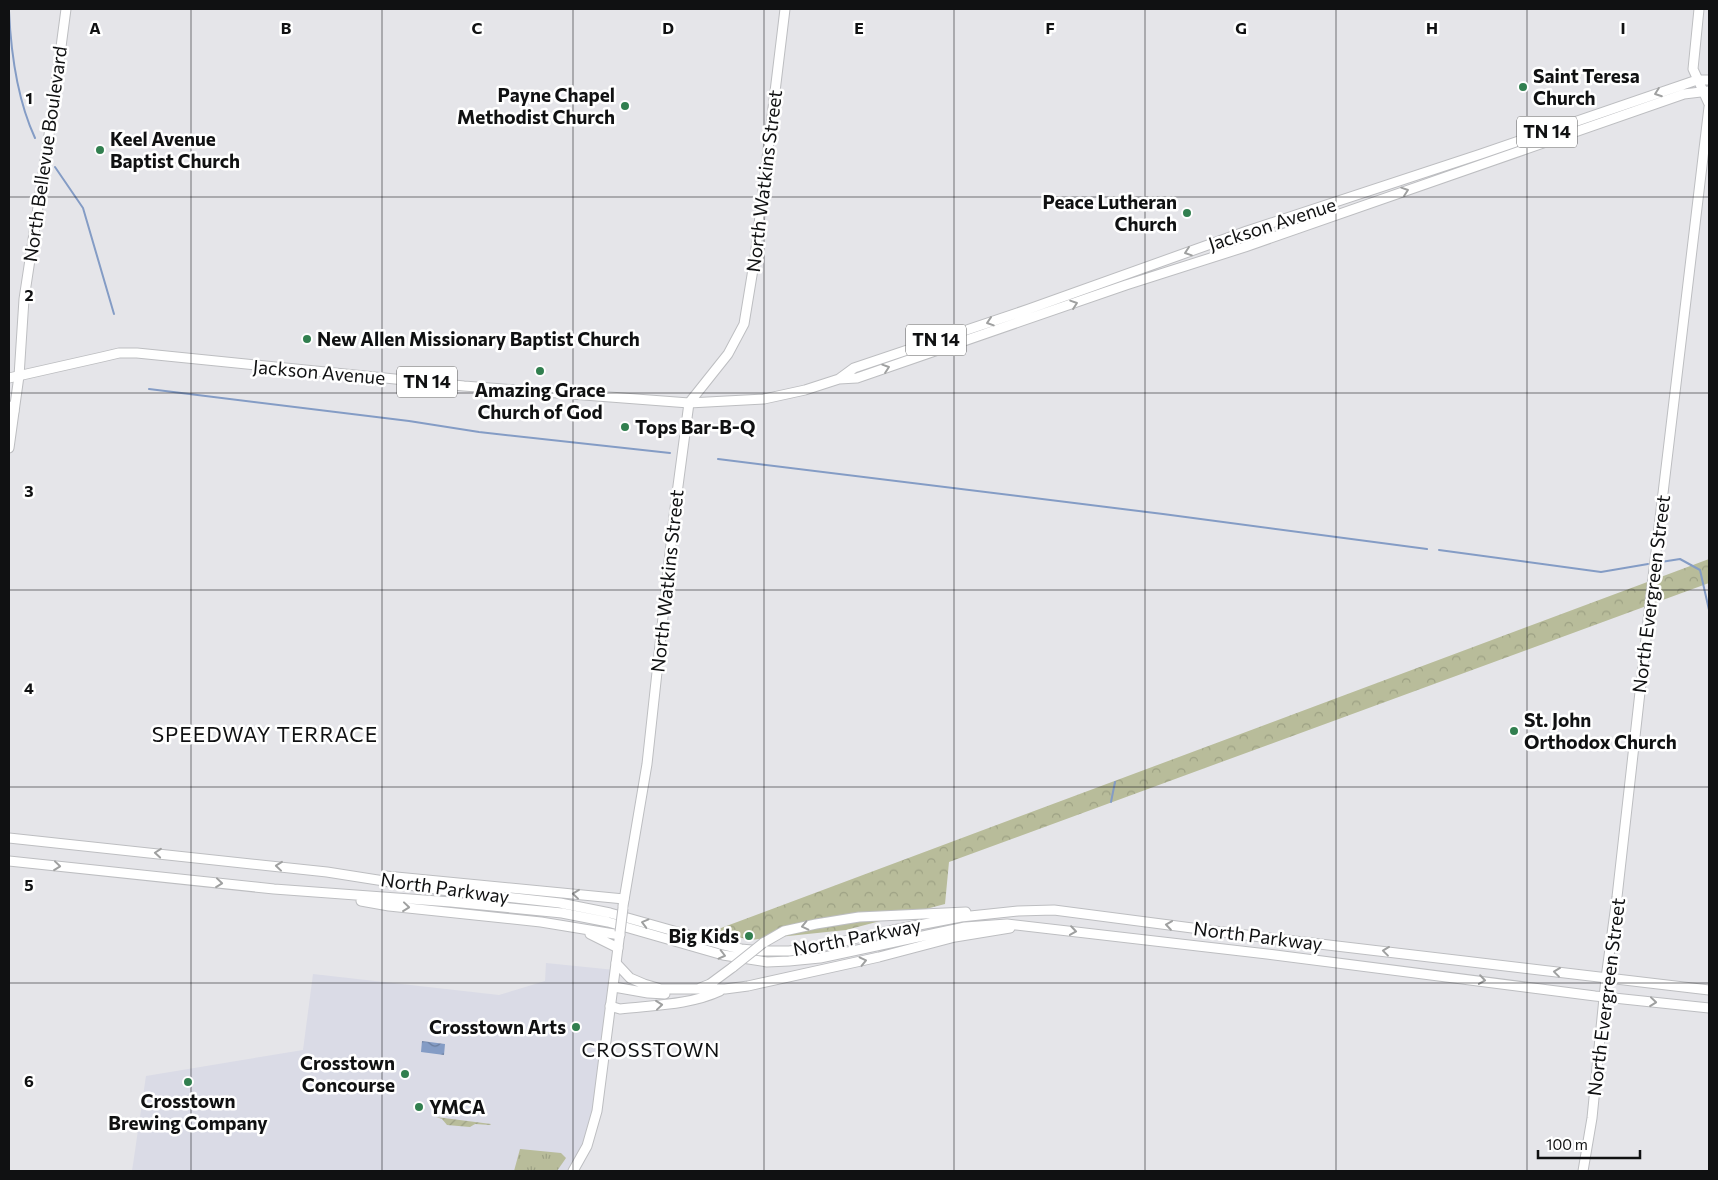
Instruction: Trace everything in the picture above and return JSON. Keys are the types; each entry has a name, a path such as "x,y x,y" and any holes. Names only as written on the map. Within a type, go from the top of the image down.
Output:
{"main road":[{"name":"North Bellevue Boulevard","path":"9,448 11,408 19,376 24,299 66,9"},
{"name":"North Watkins Street","path":"575,1169 587,1146 598,1111 623,904 647,764 674,516 689,402 728,354 744,324 756,257 785,9"},
{"name":"North Evergreen Street","path":"1583,1171 1592,1118 1606,978 1709,105 1707,91 1697,80 1692,69 1699,9"},
{"name":"Jackson Avenue","path":"839,379 854,368 1029,309 1247,231 1697,80 1709,80"},
{"name":"Jackson Avenue","path":"9,378 119,353 137,353 464,386 689,402 764,399 805,390 839,379 856,378 866,375 1134,282 1245,247 1684,94 1707,91"},
{"name":"North Parkway","path":"9,838 327,872 441,890 585,907 720,944 762,951 789,951 813,948 961,917 1018,911 1067,911 1709,990"},
{"name":"North Parkway","path":"9,860 324,894 442,901 570,914 608,922 723,956 767,962 820,958 979,925 1007,924 1404,970 1604,997 1709,1008"},
{"path":"327,872 429,879 623,904"},
{"path":"324,894 389,906 541,922 580,930 620,934"},
{"path":"614,987 667,994 694,990 710,984 763,943 784,931 816,924 859,917 950,912 1018,911"},
{"path":"616,963 630,978 661,989 725,989 879,957 955,937 1025,925"},
{"path":"580,930 618,948"},
{"path":"610,1006 620,1009 684,1002 708,997 725,989"}],"shaded area":[{"path":"546,963 615,970 597,1111 573,1171 132,1171 146,1076 303,1050 313,974 499,995 545,981"}],"green space":[{"path":"1709,559 1709,583 949,862 945,904 846,930 750,940 713,931"},
{"path":"436,1117 491,1124 475,1124 470,1127 447,1125 442,1119"},
{"path":"520,1149 561,1153 566,1158 557,1171 514,1171"}],"water":[{"path":"422,1041 445,1044 444,1055 421,1052"}],"waterway":[{"path":"9,11 11,44 19,92 35,138"},
{"path":"55,167 83,208 114,314"},
{"path":"149,389 409,421 479,432 670,453"},
{"path":"718,459 1427,549"},
{"path":"1439,550 1601,572 1648,564"},
{"path":"1661,562 1680,559 1700,570 1709,610"},
{"path":"1111,802 1115,782"}],"place":[{"name":"Saint Teresa Church","path":"1523,87"},
{"name":"Payne Chapel Methodist Church","path":"625,106"},
{"name":"Keel Avenue Baptist Church","path":"100,150"},
{"name":"Peace Lutheran Church","path":"1187,213"},
{"name":"New Allen Missionary Baptist Church","path":"307,339"},
{"name":"Amazing Grace Church of God","path":"540,371"},
{"name":"Tops Bar-B-Q","path":"625,427"},
{"name":"St. John Orthodox Church","path":"1514,731"},
{"name":"Big Kids","path":"749,936"},
{"name":"Crosstown Arts","path":"576,1027"},
{"name":"Crosstown Concourse","path":"405,1074"},
{"name":"Crosstown Brewing Company","path":"188,1082"},
{"name":"YMCA","path":"419,1107"}],"district":[{"name":"SPEEDWAY TERRACE","path":"265,735"},
{"name":"CROSSTOWN","path":"651,1050"}]}
